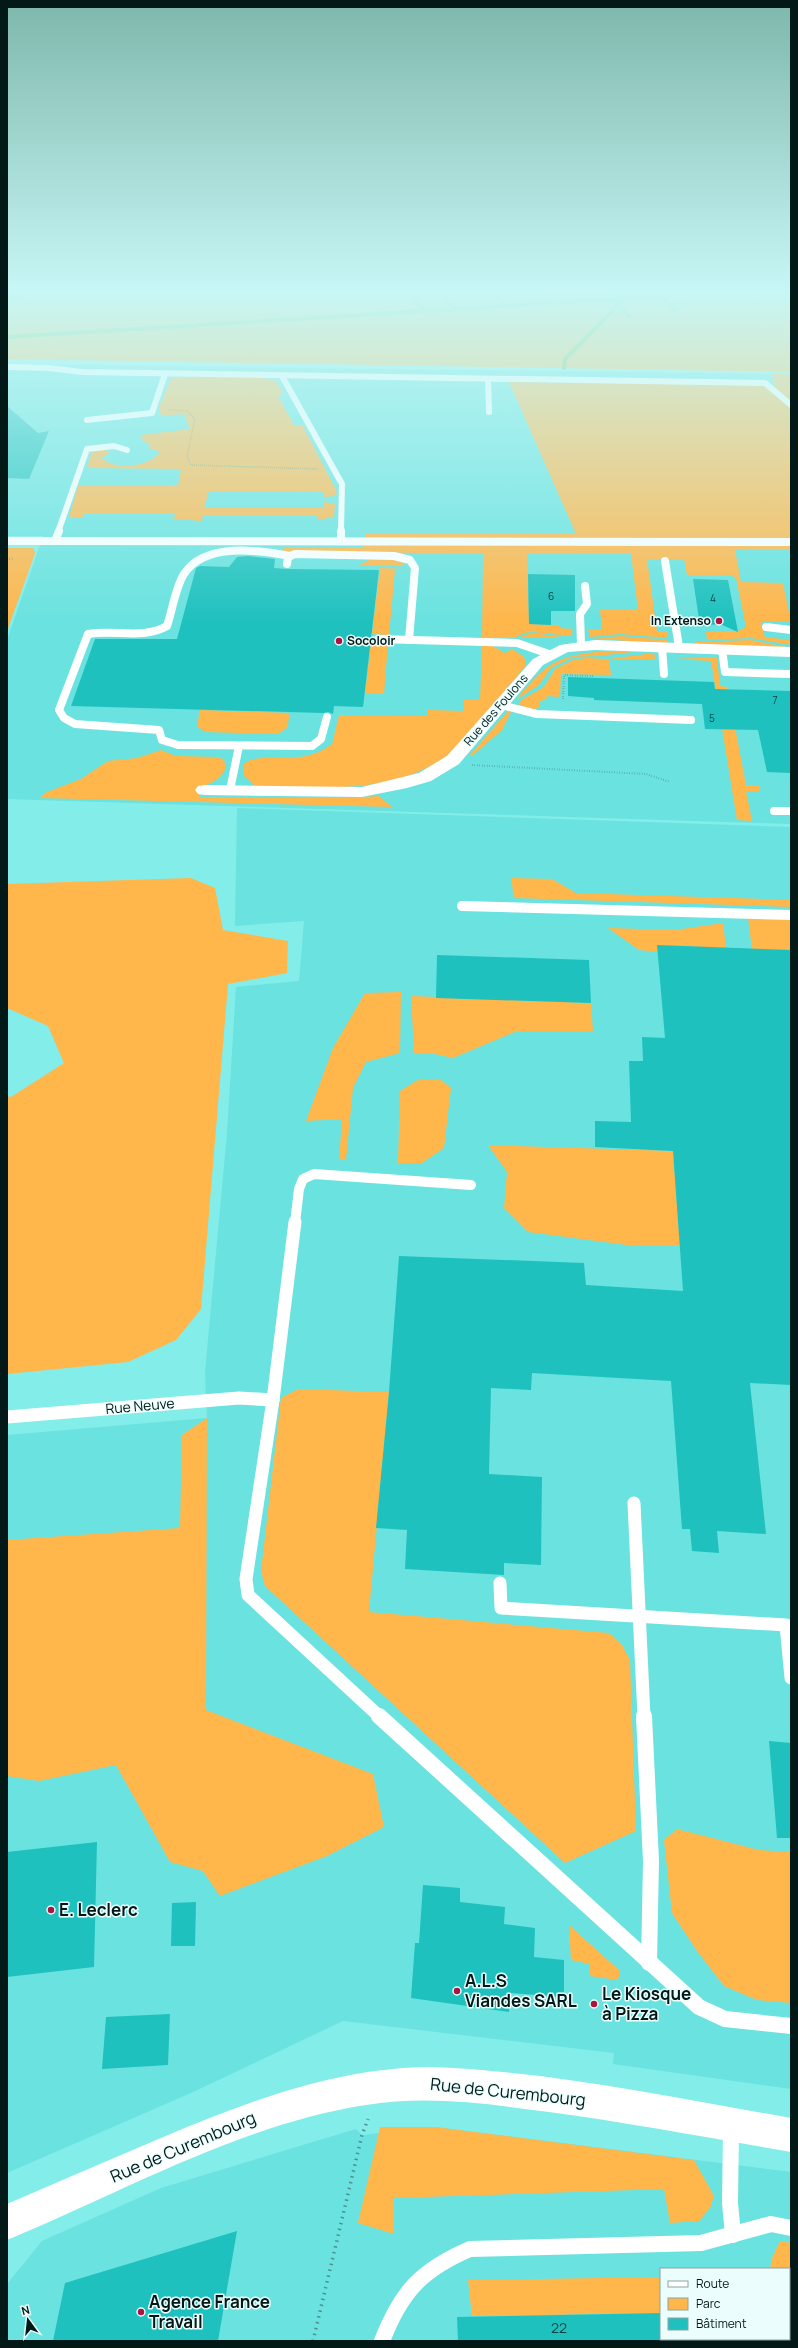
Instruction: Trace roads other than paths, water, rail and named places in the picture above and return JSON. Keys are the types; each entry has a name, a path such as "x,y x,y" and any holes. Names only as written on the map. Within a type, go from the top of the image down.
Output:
{"street":[{"path":"7,541 791,542"},
{"name":"Rue des Foulons","path":"204,790 362,792 380,789 425,777 453,760 538,662 549,654 567,647 581,645 678,647 791,652"},
{"name":"Rue de Curembourg","path":"7,2222 196,2140 276,2109 319,2097 367,2088 412,2083 455,2084 589,2100 791,2135"}],"lane":[{"path":"87,420 152,413 154,404"},
{"path":"297,404 342,484 341,541"},
{"path":"489,404 489,412"},
{"path":"55,541 87,449 114,446 127,450"},
{"path":"327,717 322,739 312,746 178,745 162,740 159,730 153,728 75,724 60,714 59,706 88,634 100,631 148,632 164,628 167,626 185,569 197,560 206,556 230,552 280,554 290,556 295,554 341,553 394,556 410,560 415,568 409,640"},
{"path":"286,564 290,556"},
{"path":"665,561 678,647"},
{"path":"581,645 580,614 587,604 585,586"},
{"path":"766,627 791,630"},
{"path":"378,639 517,643 549,654"},
{"path":"662,647 664,674"},
{"path":"722,649 725,672 789,674"},
{"path":"501,705 537,714 690,720"},
{"path":"230,790 239,746"},
{"path":"774,811 791,811"},
{"path":"462,906 791,915"},
{"path":"470,1185 314,1174 303,1179 299,1189 273,1400 246,1579 248,1594 258,1606 699,2007 725,2019 791,2026"},
{"name":"Rue Neuve","path":"7,1417 239,1398 273,1400"},
{"path":"634,1503 651,1861 649,1963"},
{"path":"500,1583 501,1608 786,1625 791,1678"},
{"path":"731,2124 730,2203 733,2235"},
{"path":"382,2341 389,2323 405,2292 424,2272 451,2256 470,2249 701,2244 771,2224 791,2228"}],"place":[{"name":"In Extenso","path":"719,621"},
{"name":"Socoloir","path":"339,641"},
{"name":"E. Leclerc","path":"51,1910"},
{"name":"A.L.S Viandes SARL","path":"457,1991"},
{"name":"Le Kiosque à Pizza","path":"594,2004"},
{"name":"Agence France Travail","path":"141,2312"}]}
